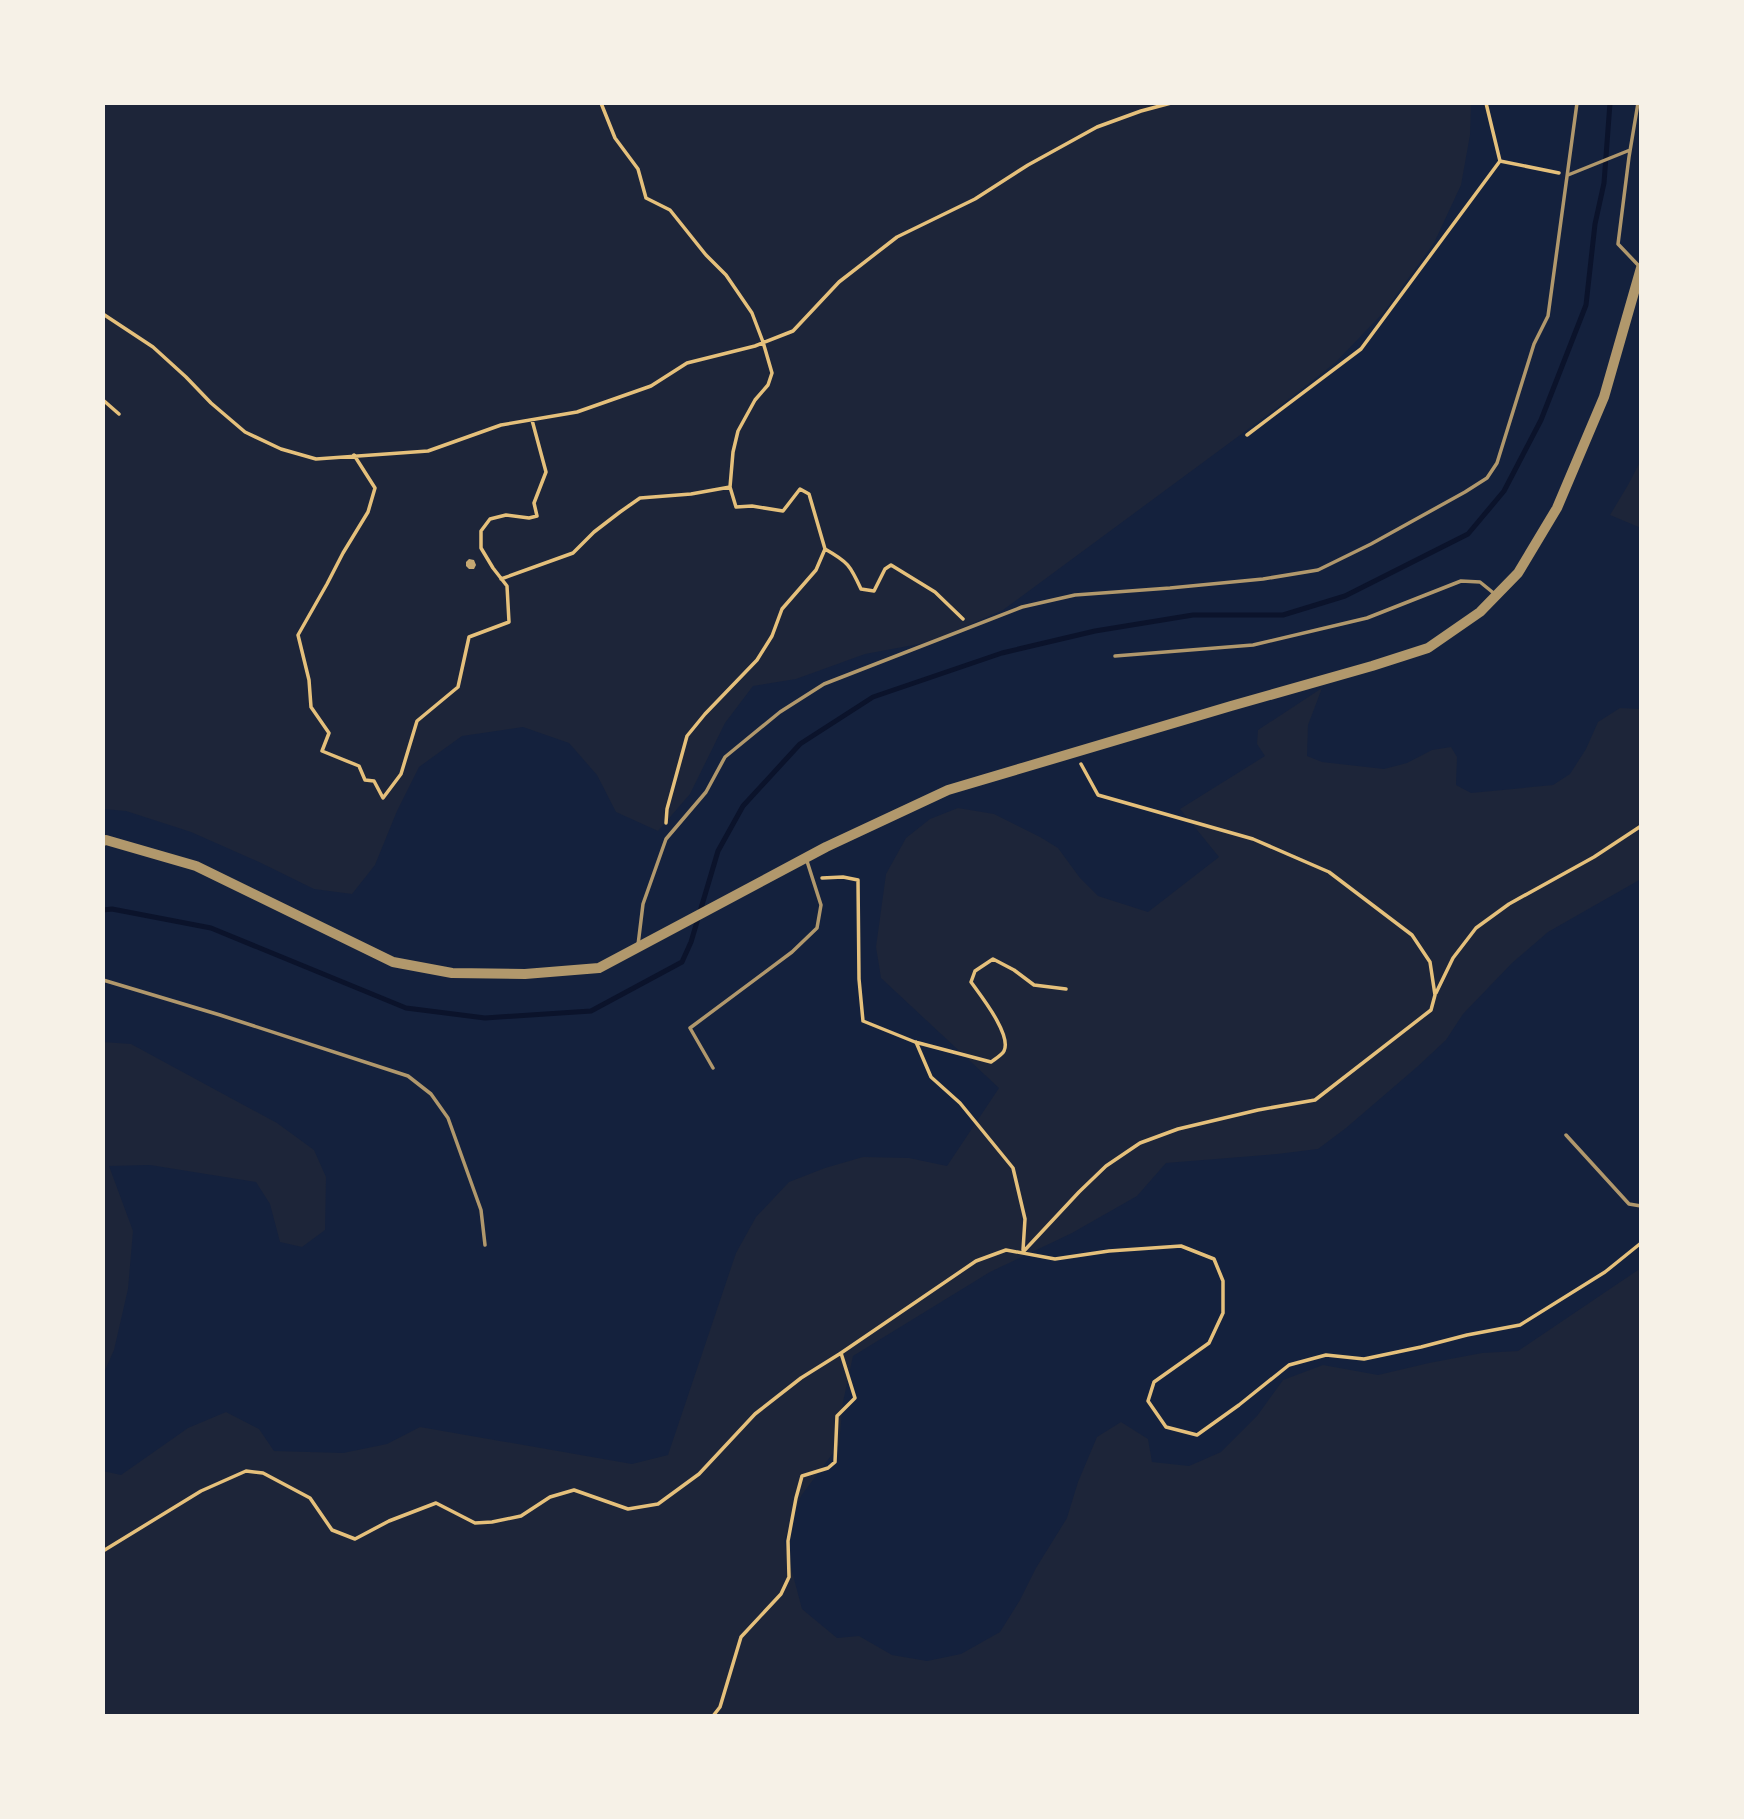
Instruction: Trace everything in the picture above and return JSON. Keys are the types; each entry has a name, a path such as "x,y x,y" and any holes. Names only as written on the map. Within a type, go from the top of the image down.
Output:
{"street":[{"path":"103,841 196,866 393,962 452,973 525,974 598,968 826,847 948,790 1372,667 1428,648 1480,612 1518,573 1557,508 1604,397 1641,268"}],"lane":[{"path":"637,947 643,904 666,839 706,792 725,757 780,712 824,684 1022,607 1074,595 1263,579 1318,569 1371,544 1487,478 1497,463 1534,344 1548,316 1577,103"},
{"path":"1638,103 1618,244 1641,268"},
{"path":"1568,175 1630,150"},
{"path":"1115,656 1253,645 1367,618 1461,580 1480,582 1496,595"},
{"path":"713,1069 690,1028 792,952 817,928 821,905 806,858"},
{"path":"103,981 220,1015 408,1076 431,1094 448,1118 481,1210 485,1245"},
{"path":"1566,1135 1629,1204 1641,1206"}],"path":[{"path":"601,103 615,138 638,169 646,198 670,210 726,275 752,313 764,342 772,373 768,386 755,400 738,431 730,487 736,507 752,506 783,511 800,489 808,494 825,549 816,570 782,609 772,636 757,660 687,736 667,809 666,839"},
{"path":"103,314 153,347 245,432 281,449 316,459 428,451 501,425 577,412 651,386 687,363 722,356 793,331 839,282 897,237 975,199 1028,165 1097,127 1171,103"},
{"path":"1247,435 1362,349 1500,161 1486,103"},
{"path":"1500,161 1568,175"},
{"path":"103,400 119,414"},
{"path":"354,455 375,488 368,512 298,635 309,680 311,707 329,733 322,751 359,766 365,780 374,781 383,798 401,774 417,721 458,687 469,637 509,622 507,586 481,548 481,531 490,519 506,515 529,518 537,516 534,503 546,472 532,420"},
{"path":"501,579 573,553 594,532 640,498 691,494 730,487"},
{"path":"825,549 852,568 861,589 874,591 885,569 891,565 935,592 971,627"},
{"path":"1074,753 1098,795 1253,839 1329,872 1412,935 1430,962 1435,995"},
{"path":"1023,1252 1106,1166 1140,1143 1178,1129 1315,1100 1431,1010 1452,958 1476,928 1509,904 1594,857 1641,826"},
{"path":"812,879 843,877 858,880 859,979 863,1021 915,1042 991,1062 1003,1052 1006,1040 971,982 975,971 993,960 1014,970 1034,985 1066,989"},
{"path":"915,1042 931,1077 960,1103 1013,1168 1025,1219 1023,1252"},
{"path":"103,1551 201,1491 246,1471 263,1474 310,1497 332,1530 355,1539 388,1521 436,1503 475,1522 492,1522 521,1516 550,1497 574,1490 628,1508 659,1504 699,1475 755,1414 801,1378 976,1261 1006,1250 1055,1259 1109,1251 1181,1246 1214,1259 1223,1281 1223,1313 1209,1343 1154,1382 1148,1401 1166,1427 1197,1435 1290,1365 1326,1355 1364,1359 1520,1325 1605,1272 1641,1243"},
{"path":"713,1716 720,1707 741,1637 781,1594 789,1577 788,1541 802,1476 828,1468 835,1462 837,1416 855,1398 841,1353"}],"shaded area":[{"path":"103,103 1471,103 1470,135 1461,185 1434,243 1384,312 1335,363 1003,610 930,642 865,654 796,679 753,686 725,723 690,794 658,831 616,812 597,775 569,743 523,727 462,736 419,767 375,865 352,894 314,889 191,832 126,811 103,809"},
{"path":"1641,460 1641,528 1610,515"},
{"path":"1322,688 1308,725 1307,756 1322,762 1384,769 1407,763 1432,750 1451,747 1457,757 1456,785 1471,793 1553,785 1570,774 1586,749 1598,722 1620,708 1641,709 1641,879 1548,932 1512,963 1463,1014 1446,1040 1346,1128 1318,1149 1166,1163 1137,1196 1072,1233 990,1272 853,1356 843,1402 839,1445 801,1496 784,1541 802,1609 837,1638 859,1636 892,1655 927,1661 961,1654 1000,1632 1067,1518 1078,1482 1097,1437 1121,1422 1148,1439 1152,1462 1189,1466 1221,1452 1257,1416 1283,1380 1323,1365 1378,1375 1482,1353 1518,1351 1641,1268 1641,1716 103,1716 103,1471 121,1475 188,1428 226,1412 259,1429 274,1451 343,1453 387,1444 420,1427 632,1464 668,1455 736,1253 756,1217 789,1182 863,1157 909,1158 947,1166 999,1088 881,978 876,947 886,874 906,838 930,819 958,808 994,814 1058,848 1080,878 1098,896 1148,912 1219,857 1180,809 1265,756 1257,744 1258,730"},
{"path":"103,1042 131,1044 277,1123 314,1150 326,1177 325,1230 302,1247 280,1242 270,1204 256,1182 150,1165 109,1166 133,1231 128,1289 114,1350 103,1375"}],"building":[{"path":"469,559 474,560 474,569 466,566"}],"waterway":[{"path":"103,910 112,909 211,928 406,1008 485,1018 591,1011 682,962 691,942 718,851 743,806 800,744 873,697 1002,653 1095,631 1193,615 1283,615 1345,596 1468,534 1504,491 1541,420 1586,305 1595,224 1604,183 1610,103"}]}
